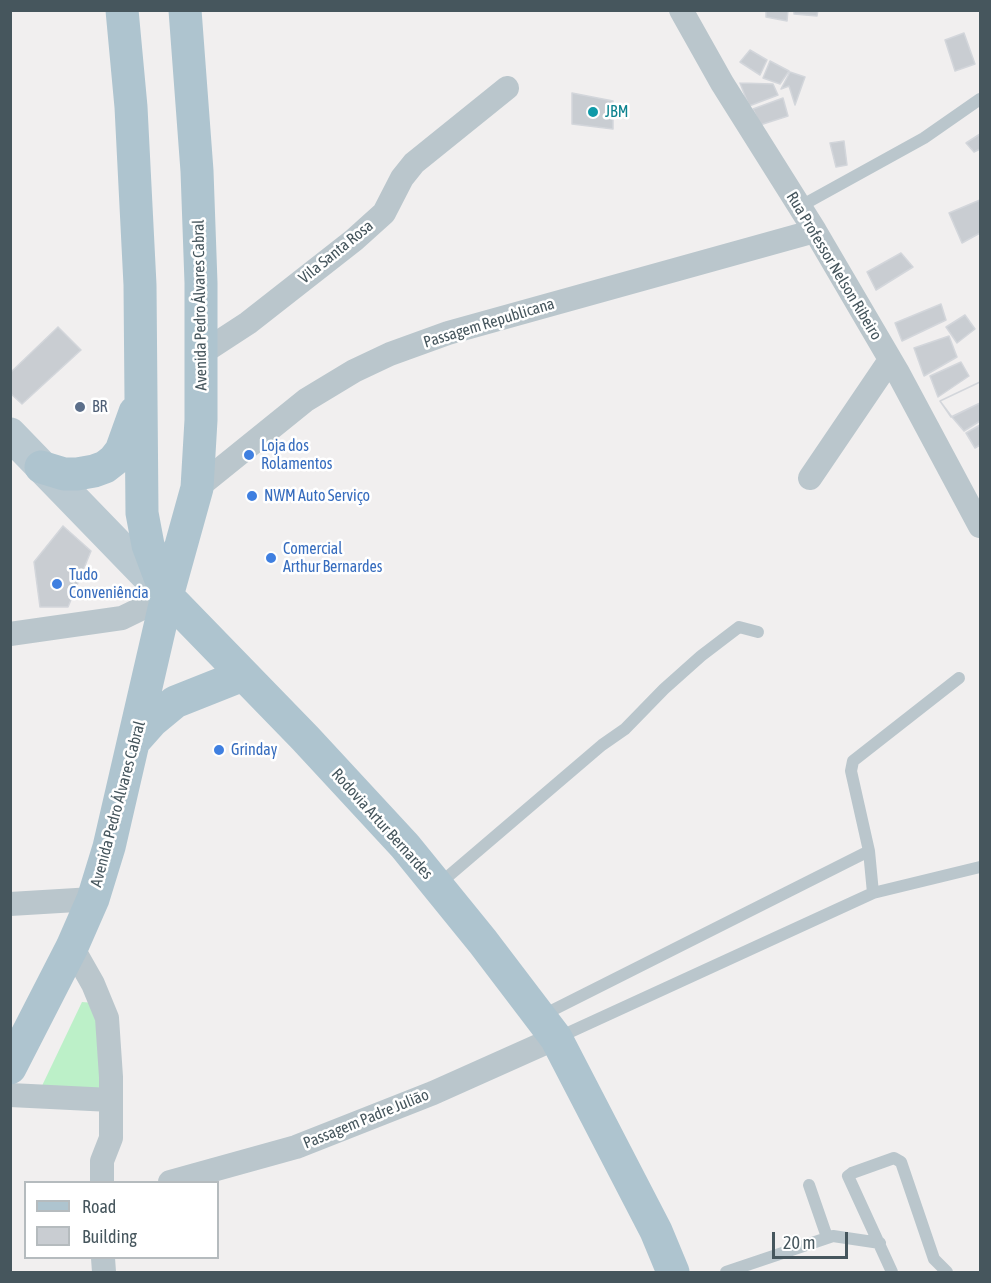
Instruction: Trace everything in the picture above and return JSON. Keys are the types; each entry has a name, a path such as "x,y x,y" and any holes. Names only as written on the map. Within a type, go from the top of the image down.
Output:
{"main road":[{"path":"122,10 140,285 142,513 148,545 167,596"},
{"name":"Avenida Pedro Álvares Cabral","path":"10,1068 72,947 93,899 109,847 136,739 167,596 197,488 202,353 197,171 185,10"},
{"path":"41,467 64,474 77,474 105,467 114,460 125,441 141,390"},
{"name":"Rodovia Artur Bernardes","path":"10,434 405,846 483,942 548,1028 656,1231 673,1272"},
{"path":"136,739 152,721 175,702 243,675"}],"street":[{"name":"Rua Professor Nelson Ribeiro","path":"681,10 752,133 815,231 890,360 981,526"},
{"name":"Vila Santa Rosa","path":"202,353 248,323 354,240 384,213 402,178 414,163 507,88"},
{"name":"Passagem Republicana","path":"197,488 306,400 354,371 390,354 448,333 815,231"},
{"path":"810,478 890,360"},
{"path":"10,634 51,630 122,618 167,596"},
{"path":"10,904 93,899"},
{"path":"72,947 93,984 107,1018 111,1138 102,1161 102,1181"},
{"name":"Passagem Padre Julião","path":"174,1181 296,1147 433,1093 548,1028"},
{"path":"10,1095 111,1100"}],"lane":[{"path":"799,207 924,138 981,99"},
{"path":"437,885 602,745 625,729 664,689 701,656 739,627 758,632"},
{"path":"873,893 869,851 851,771 852,762 959,678"},
{"path":"548,1028 869,851"},
{"path":"548,1028 873,893 981,867"},
{"path":"892,1272 848,1176 894,1158 901,1162 934,1259 947,1272"},
{"path":"809,1185 827,1238"},
{"path":"726,1272 827,1238 840,1236 880,1243"}],"green space":[{"path":"82,1002 94,1003 99,1011 99,1091 40,1090"}],"building":[{"path":"766,10 788,10 787,21 766,17"},
{"path":"794,10 818,10 817,16 794,14"},
{"path":"964,33 975,64 955,71 945,40"},
{"path":"750,50 767,60 760,75 740,62"},
{"path":"770,61 789,71 780,84 763,78"},
{"path":"790,72 805,77 795,105 789,86 781,89"},
{"path":"740,83 773,84 778,95 749,106"},
{"name":"JBM","path":"572,93 613,101 613,129 572,124"},
{"path":"783,98 788,116 760,125 753,109"},
{"path":"980,134 980,149 974,152 966,143"},
{"path":"844,141 847,165 836,167 830,143"},
{"path":"980,200 980,233 962,243 949,213"},
{"path":"901,253 913,267 876,290 867,272"},
{"path":"941,304 946,320 902,341 895,323"},
{"path":"965,315 975,329 957,343 946,327"},
{"path":"58,327 81,350 22,404 10,393 10,373"},
{"path":"949,336 957,357 924,376 914,348"},
{"path":"961,362 969,376 938,397 930,376"},
{"path":"980,382 980,403 952,417 940,401"},
{"path":"980,382 980,403 951,417 940,401"},
{"path":"980,403 980,421 964,431 952,417"},
{"path":"980,425 980,445 975,448 966,433"},
{"name":"Tudo Conveniência","path":"63,526 91,551 68,607 40,607 34,562"}],"place":[{"name":"JBM","path":"593,112"},
{"name":"BR","path":"80,407"},
{"name":"Loja dos Rolamentos","path":"249,455"},
{"name":"NWM Auto Serviço","path":"252,496"},
{"name":"Comercial Arthur Bernardes","path":"271,558"},
{"name":"Tudo Conveniência","path":"57,584"},
{"name":"Grinday","path":"219,750"}]}
